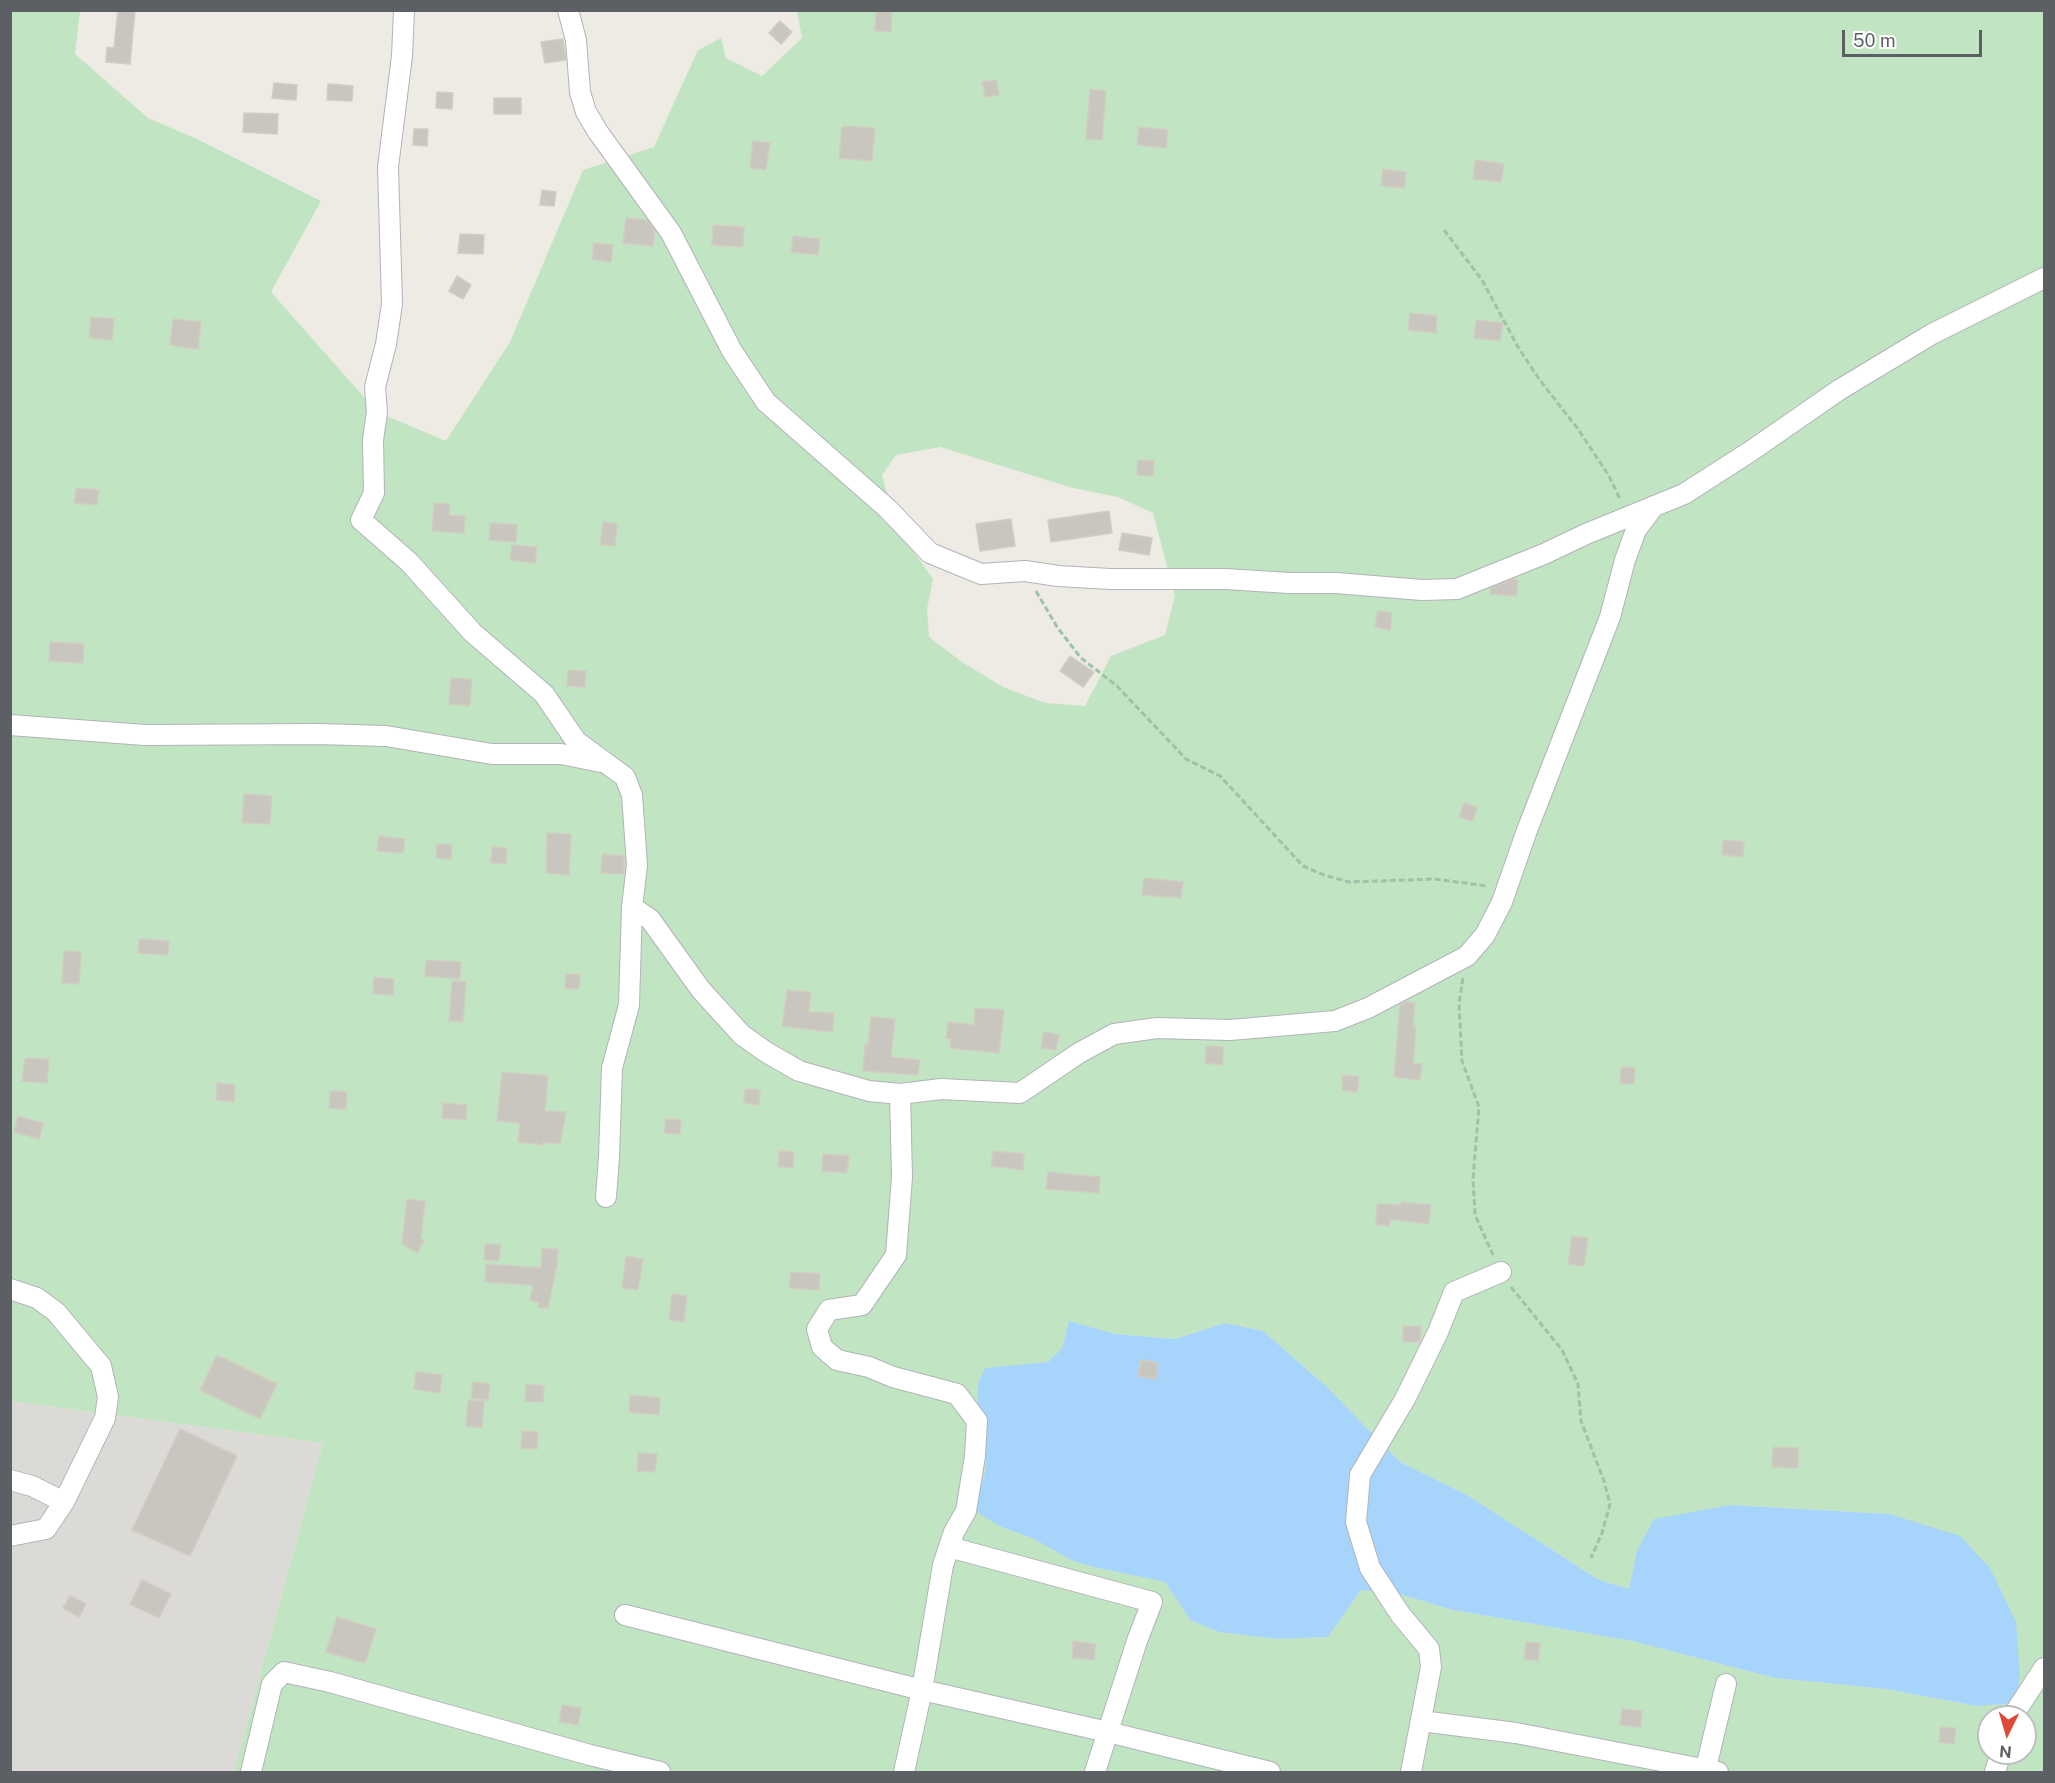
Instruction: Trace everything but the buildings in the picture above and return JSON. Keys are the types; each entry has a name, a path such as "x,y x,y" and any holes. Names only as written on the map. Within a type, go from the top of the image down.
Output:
{"street":[{"path":"404,10 402,56 388,167 392,304 386,344 375,387 378,412 373,440 374,493 361,520 410,562 473,633 544,694 576,741 625,777 632,795 637,865 632,907 629,1005 612,1068 606,1197"},
{"path":"567,10 576,40 580,92 586,112 671,233 732,351 766,402 888,509 930,553 981,574 1025,571 1058,576 1110,579 1225,579 1336,583 1422,590 1457,589 1684,494 1839,390 1932,334 2044,278"},
{"path":"632,907 650,919 701,990 742,1035 799,1071 868,1091 900,1094 941,1089 1020,1093 1079,1053 1114,1034 1157,1028 1230,1030 1335,1020 1368,1008 1467,956 1485,935 1507,890 1526,833 1558,756 1610,617 1625,560 1636,530 1654,506"},
{"path":"10,725 145,735 386,736 492,754 561,754 604,763"},
{"path":"900,1094 902,1177 896,1256 862,1305 829,1310 817,1329 822,1347 837,1360 869,1366 893,1377 957,1394 977,1421 975,1456 966,1511 954,1532 943,1565 922,1690 904,1773"},
{"path":"1411,1773 1431,1667 1429,1649 1401,1614 1371,1569 1356,1522 1360,1475 1405,1399 1438,1332 1454,1292 1501,1272"},
{"path":"10,1289 37,1298 56,1312 101,1366 108,1397 105,1418 64,1502 46,1529 10,1536"},
{"path":"10,1480 32,1486 64,1502"},
{"path":"949,1547 1152,1602 1137,1641 1095,1773"},
{"path":"625,1614 922,1690 1108,1732 1270,1773"},
{"path":"2020,1705 2044,1668"},
{"path":"251,1773 272,1684 284,1672 341,1685 588,1764 660,1773"},
{"path":"1421,1720 1516,1733 1709,1772 1726,1684"}],"path":[{"path":"1444,230 1482,280 1518,347 1539,379 1578,429 1609,476 1628,517"},
{"path":"1025,571 1057,627 1082,657 1117,686 1186,759 1220,776 1303,866 1349,882 1434,879 1507,890"},
{"path":"1467,956 1459,1003 1462,1061 1479,1107 1473,1178 1475,1215 1501,1272 1531,1314 1562,1350 1578,1384 1581,1421 1604,1481 1610,1504 1602,1533 1591,1558"}],"shaded area":[{"path":"11,1401 323,1443 234,1772 11,1772"}],"green space":[{"path":"11,11 80,11 75,54 148,118 197,139 321,201 271,292 377,412 446,441 510,342 583,170 654,147 698,50 721,38 726,58 762,76 802,38 797,11 2044,11 2044,1772 234,1772 323,1443 11,1401","holes":["940,447 1073,488 1118,497 1153,513 1175,596 1165,635 1111,656 1085,706 1045,703 1003,687 962,662 929,637 927,609 933,579 907,542 888,497 882,475 896,455","1069,1321 1116,1334 1175,1339 1225,1323 1263,1331 1327,1387 1400,1462 1467,1495 1599,1580 1629,1589 1637,1551 1730,1505 1889,1514 1977,1706 1886,1689 1775,1678 1632,1641 1453,1610 1403,1595 1361,1590 1328,1637 1277,1639 1219,1632 1190,1620 1165,1582 1093,1567 1071,1560 1032,1538 1001,1527 975,1509 986,1469 986,1429 977,1401 978,1383 985,1369 1048,1362 1062,1348"]}],"water":[{"path":"1069,1321 1116,1334 1175,1339 1225,1323 1263,1331 1327,1387 1400,1462 1467,1495 1599,1580 1629,1589 1637,1551 1654,1519 1730,1505 1889,1514 1960,1536 1990,1568 2016,1622 2020,1677 2015,1703 1977,1706 1886,1689 1775,1678 1632,1641 1453,1610 1403,1595 1361,1590 1328,1637 1277,1639 1219,1632 1190,1620 1165,1582 1093,1567 1071,1560 1032,1538 1001,1527 974,1510 986,1469 986,1429 977,1401 978,1383 985,1368 1048,1362 1062,1348"}]}
